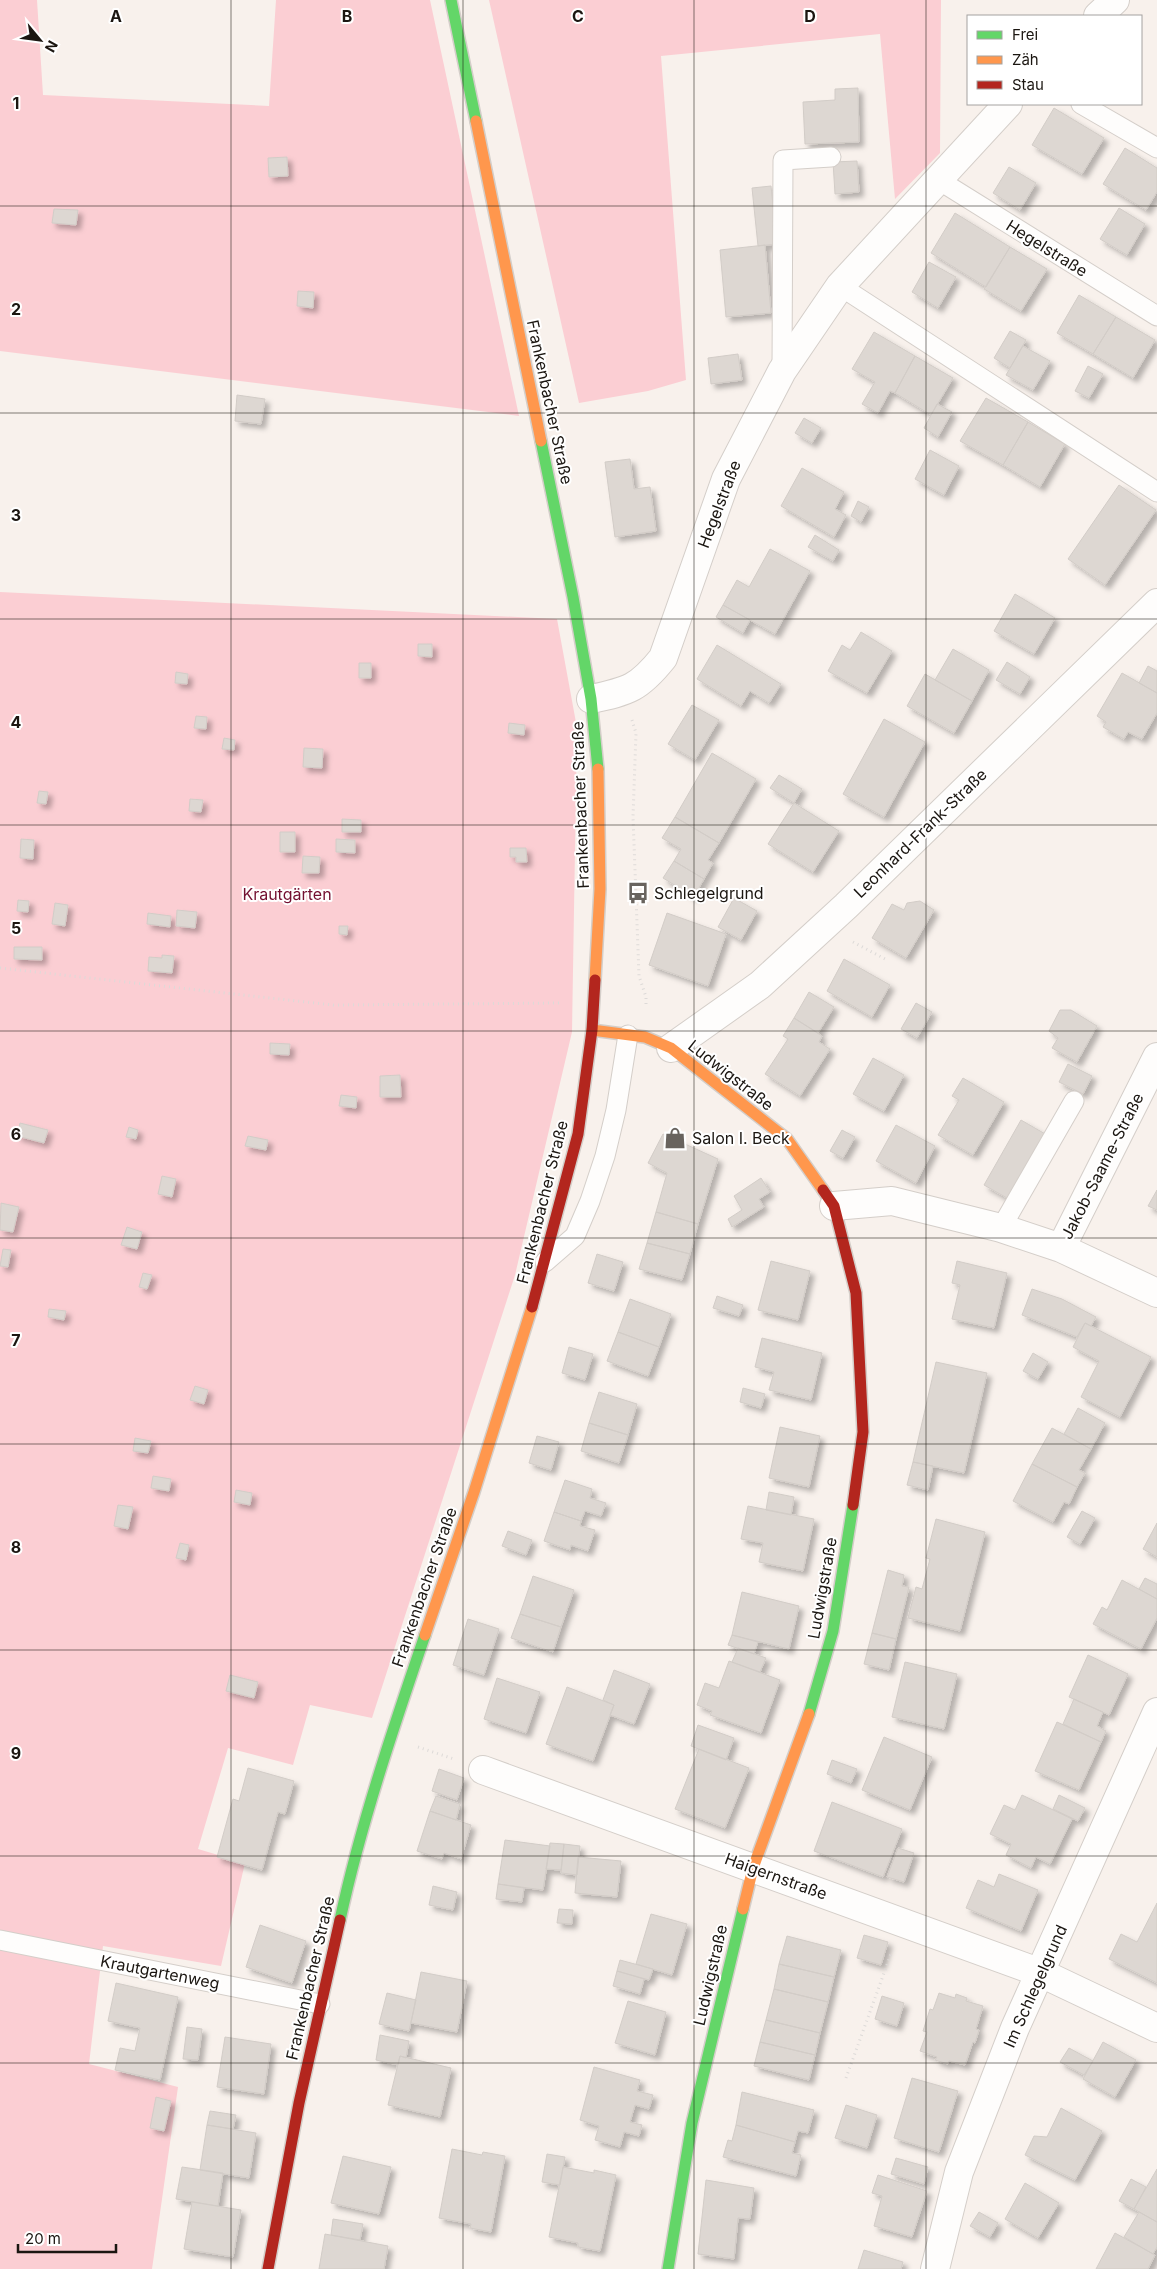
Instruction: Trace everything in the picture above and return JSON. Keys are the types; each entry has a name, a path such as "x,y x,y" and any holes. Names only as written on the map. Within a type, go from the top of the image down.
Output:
{"main road":[{"name":"Frankenbacher Straße","path":"268,2269 299,2103 351,1869 390,1737 474,1492 544,1262 578,1134 592,1030 600,889 598,760 592,699 451,0"},
{"name":"Ludwigstraße","path":"592,1030 645,1038 671,1048 787,1139 834,1206 856,1293 863,1432 833,1631 810,1711 753,1868 692,2123 668,2269"}],"street":[{"path":"1099,15 1115,0"},
{"name":"Hegelstraße","path":"592,699 623,692 648,677 664,658 726,478 782,371 840,286 1007,105"},
{"name":"Leonhard-Frank-Straße","path":"671,1048 760,985 825,925 1157,603"},
{"name":"Jakob-Saame-Straße","path":"1061,1248 1157,1057"},
{"path":"834,1206 892,1201 1001,1228 1061,1248 1157,1293"},
{"name":"Im Schlegelgrund","path":"935,2269 960,2172 1015,2028 1157,1712"},
{"name":"Haigernstraße","path":"483,1770 1041,1973 1157,2028"}],"lane":[{"path":"1082,105 1157,148"},
{"path":"782,371 783,160 831,157"},
{"name":"Hegelstraße","path":"937,179 1157,316"},
{"path":"840,286 1157,492"},
{"path":"544,1262 575,1236 590,1201 605,1156 616,1110 628,1035"},
{"path":"1001,1228 1074,1102"},
{"name":"Krautgartenweg","path":"0,1940 320,2004"}],"path":[{"path":"825,925 887,960"},
{"path":"0,968 333,1005 572,1003"},
{"path":"390,1737 483,1770"},
{"path":"846,2078 903,1922"}],"green space":[{"path":"0,0 37,0 43,95 269,106 276,0 430,0 519,416 0,351"},
{"path":"489,0 941,0 940,153 895,199 880,34 661,56 686,380 648,391 579,403"},
{"name":"Krautgärten","path":"0,592 557,619 577,728 572,1032 515,1275 372,1718 310,1705 293,1765 228,1748 198,1849 245,1863 221,1966 103,1946 89,2064 178,2087 152,2269 0,2269"}],"building":[{"path":"858,88 859,142 805,144 803,102 835,100 835,89"},
{"path":"1054,108 1104,138 1082,174 1032,145"},
{"path":"1125,148 1157,168 1157,192 1146,210 1103,184"},
{"path":"287,157 288,176 269,177 268,158"},
{"path":"857,161 859,192 835,194 833,162"},
{"path":"1009,167 1036,183 1020,210 993,193"},
{"path":"771,186 777,244 758,246 752,188"},
{"path":"1119,208 1145,224 1127,255 1100,239"},
{"path":"54,209 78,210 76,225 52,223"},
{"path":"955,213 1010,247 986,287 931,253"},
{"path":"765,245 771,313 726,317 720,250"},
{"path":"1010,247 1047,269 1021,311 984,289"},
{"path":"929,262 956,277 938,308 912,292"},
{"path":"298,291 314,292 313,308 297,306"},
{"path":"1079,295 1116,317 1093,354 1057,333"},
{"path":"1116,317 1155,340 1133,378 1093,354"},
{"path":"1010,331 1026,340 1010,368 994,358"},
{"path":"874,332 915,356 895,393 890,391 878,413 862,404 875,382 852,369"},
{"path":"1023,346 1050,361 1033,390 1006,375"},
{"path":"738,354 742,380 711,384 708,358"},
{"path":"915,356 953,378 931,415 895,393"},
{"path":"1088,366 1103,374 1089,398 1075,391"},
{"path":"237,395 265,399 261,424 235,421"},
{"path":"986,398 1028,422 1003,465 960,441"},
{"path":"937,404 952,412 938,437 924,428"},
{"path":"804,418 821,428 812,443 795,433"},
{"path":"1028,422 1065,444 1040,487 1003,465"},
{"path":"930,450 959,466 944,495 915,479"},
{"path":"630,459 634,489 650,487 656,531 615,537 605,462"},
{"path":"802,468 844,492 835,509 846,515 834,537 781,506"},
{"path":"1119,485 1156,510 1105,585 1068,559"},
{"path":"858,501 869,507 861,522 851,516"},
{"path":"815,535 839,550 833,561 808,547"},
{"path":"770,549 810,571 775,634 723,605 737,580 749,587"},
{"path":"1015,594 1055,618 1034,654 994,631"},
{"path":"723,605 750,620 743,633 716,617"},
{"path":"861,632 892,651 867,693 828,671 842,645 850,650"},
{"path":"418,644 432,644 432,657 418,656"},
{"path":"717,645 781,684 769,703 750,691 741,706 697,679"},
{"path":"953,649 989,670 972,701 935,680"},
{"path":"1007,662 1030,677 1020,694 996,680"},
{"path":"359,663 371,663 371,678 359,678"},
{"path":"1148,666 1157,671 1157,693 1139,683"},
{"path":"176,672 188,674 187,684 175,683"},
{"path":"1122,673 1157,693 1157,713 1142,739 1128,732 1124,739 1103,727 1106,722 1097,716"},
{"path":"925,674 972,701 954,733 907,706"},
{"path":"692,705 719,720 695,760 668,744"},
{"path":"196,716 207,717 206,729 194,728"},
{"path":"884,719 925,742 884,817 843,794"},
{"path":"509,723 525,725 524,735 508,733"},
{"path":"224,738 235,740 234,750 222,749"},
{"path":"304,748 323,749 322,768 303,767"},
{"path":"712,753 756,779 719,843 675,817"},
{"path":"779,775 802,789 794,803 770,788"},
{"path":"39,791 48,792 46,804 37,803"},
{"path":"190,799 203,800 201,812 189,811"},
{"path":"794,803 839,831 813,872 768,844"},
{"path":"675,817 719,843 708,860 713,863 704,879 674,861 681,849 662,838"},
{"path":"342,819 361,820 361,832 342,832"},
{"path":"280,832 295,832 295,852 280,852"},
{"path":"21,839 34,840 33,859 20,858"},
{"path":"336,839 355,840 355,853 336,852"},
{"path":"510,848 526,848 527,862 516,862 516,857 510,857"},
{"path":"303,856 320,857 319,873 302,873"},
{"path":"674,861 704,879 694,897 663,878"},
{"path":"734,898 757,911 741,940 718,927"},
{"path":"18,900 29,901 28,912 17,911"},
{"path":"920,901 934,910 906,958 872,938 892,904 904,910 907,903"},
{"path":"55,903 68,905 65,926 52,924"},
{"path":"177,910 197,912 195,928 176,926"},
{"path":"148,913 171,916 170,927 147,924"},
{"path":"667,913 726,934 708,986 649,965"},
{"path":"339,926 348,926 347,935 339,934"},
{"path":"14,947 42,947 42,960 14,959"},
{"path":"162,955 174,956 172,973 148,971 149,957 162,958"},
{"path":"844,959 890,985 872,1017 827,991"},
{"path":"809,992 834,1007 818,1033 794,1018"},
{"path":"916,1003 932,1012 917,1038 901,1029"},
{"path":"1060,1010 1071,1010 1097,1026 1077,1062 1052,1048 1058,1038 1049,1031"},
{"path":"794,1018 822,1036 819,1042 830,1049 800,1096 765,1074 788,1039 783,1036"},
{"path":"270,1043 290,1044 289,1055 270,1054"},
{"path":"873,1058 904,1075 884,1111 853,1094"},
{"path":"1068,1064 1092,1076 1083,1094 1059,1082"},
{"path":"400,1075 401,1097 380,1097 380,1076"},
{"path":"963,1078 1004,1102 973,1155 938,1135 959,1100 952,1096"},
{"path":"341,1095 357,1097 356,1108 339,1106"},
{"path":"1021,1120 1047,1135 1014,1202 984,1185"},
{"path":"20,1123 48,1130 44,1143 17,1136"},
{"path":"896,1125 935,1146 916,1183 876,1161"},
{"path":"129,1127 138,1130 136,1139 126,1137"},
{"path":"842,1130 855,1137 843,1158 830,1151"},
{"path":"663,1134 718,1159 698,1224 656,1212 667,1173 648,1163"},
{"path":"248,1136 268,1140 266,1150 245,1146"},
{"path":"162,1176 176,1179 172,1197 158,1194"},
{"path":"761,1178 770,1192 759,1199 764,1207 732,1227 728,1219 742,1210 734,1196"},
{"path":"1157,1190 1157,1210 1148,1206"},
{"path":"1,1203 19,1207 13,1232 0,1230"},
{"path":"656,1212 698,1224 690,1254 647,1243"},
{"path":"127,1227 142,1232 137,1249 121,1245"},
{"path":"647,1243 690,1254 682,1280 639,1269"},
{"path":"3,1249 11,1250 8,1267 0,1266"},
{"path":"597,1254 623,1262 614,1291 588,1283"},
{"path":"771,1261 810,1271 798,1320 758,1310"},
{"path":"957,1261 1007,1273 994,1328 952,1319 960,1285 952,1283"},
{"path":"143,1273 152,1275 147,1289 139,1287"},
{"path":"1032,1289 1062,1299 1096,1317 1091,1326 1085,1323 1077,1337 1022,1315"},
{"path":"717,1296 743,1305 739,1316 713,1308"},
{"path":"630,1299 671,1314 659,1347 618,1332"},
{"path":"49,1309 66,1311 64,1320 48,1317"},
{"path":"1085,1323 1151,1357 1120,1417 1081,1397 1099,1361 1073,1347"},
{"path":"618,1332 659,1347 648,1376 607,1361"},
{"path":"762,1338 822,1353 811,1400 769,1390 774,1372 755,1367"},
{"path":"569,1347 593,1354 585,1380 562,1373"},
{"path":"1033,1353 1048,1362 1038,1379 1023,1371"},
{"path":"936,1362 987,1373 964,1473 913,1462"},
{"path":"195,1386 208,1390 204,1404 190,1400"},
{"path":"743,1388 765,1394 761,1408 740,1402"},
{"path":"599,1392 637,1404 628,1435 589,1423"},
{"path":"1078,1408 1105,1423 1091,1449 1064,1434"},
{"path":"589,1423 628,1435 619,1463 581,1451"},
{"path":"780,1427 820,1436 809,1487 769,1478"},
{"path":"1052,1428 1091,1449 1079,1470 1085,1473 1077,1487 1032,1464"},
{"path":"537,1436 559,1442 551,1470 529,1463"},
{"path":"135,1438 151,1441 148,1453 133,1451"},
{"path":"913,1462 933,1466 928,1490 907,1485"},
{"path":"1032,1464 1077,1487 1069,1504 1064,1502 1053,1522 1013,1501"},
{"path":"153,1476 171,1479 169,1491 151,1488"},
{"path":"565,1480 592,1489 590,1498 606,1503 601,1516 585,1511 581,1521 554,1512"},
{"path":"236,1490 252,1493 250,1505 234,1502"},
{"path":"769,1492 794,1497 791,1515 766,1510"},
{"path":"118,1505 133,1507 128,1529 114,1526"},
{"path":"748,1506 814,1519 803,1571 759,1562 763,1543 741,1539"},
{"path":"1082,1511 1095,1518 1080,1544 1067,1537"},
{"path":"554,1512 581,1521 580,1526 595,1530 588,1551 571,1545 570,1550 544,1541"},
{"path":"936,1519 985,1532 960,1631 908,1618 916,1587 922,1589 930,1559 926,1558"},
{"path":"1157,1523 1157,1557 1143,1549"},
{"path":"508,1531 532,1540 526,1555 502,1546"},
{"path":"180,1543 189,1545 186,1560 176,1558"},
{"path":"888,1570 904,1575 902,1586 909,1587 896,1639 872,1633"},
{"path":"533,1576 574,1590 561,1627 520,1614"},
{"path":"1145,1578 1157,1584 1157,1599 1139,1589"},
{"path":"1122,1580 1157,1599 1157,1618 1141,1649 1093,1624 1102,1607 1107,1610"},
{"path":"742,1592 799,1606 789,1649 732,1635"},
{"path":"520,1614 561,1627 553,1652 511,1638"},
{"path":"468,1619 499,1629 484,1675 453,1665"},
{"path":"872,1633 896,1639 889,1670 864,1664"},
{"path":"732,1635 758,1642 754,1654 728,1645"},
{"path":"738,1648 766,1658 760,1672 732,1662"},
{"path":"1088,1655 1128,1674 1109,1715 1069,1697"},
{"path":"729,1661 780,1680 761,1733 710,1715 712,1711 697,1705 705,1683 719,1688"},
{"path":"905,1662 957,1674 944,1729 892,1717"},
{"path":"614,1670 650,1684 634,1724 610,1715 614,1705 603,1700"},
{"path":"230,1675 258,1682 254,1698 226,1691"},
{"path":"497,1678 540,1692 526,1733 484,1719"},
{"path":"567,1687 614,1705 593,1761 546,1744"},
{"path":"1074,1699 1103,1712 1097,1726 1106,1731 1101,1742 1063,1724"},
{"path":"1057,1722 1101,1742 1079,1790 1035,1771"},
{"path":"698,1725 734,1738 726,1760 691,1746"},
{"path":"884,1737 932,1757 910,1810 862,1790"},
{"path":"699,1749 749,1768 725,1828 675,1809"},
{"path":"832,1760 857,1769 851,1783 827,1774"},
{"path":"248,1768 294,1781 285,1814 278,1812 262,1870 217,1857 233,1799 239,1801"},
{"path":"439,1769 464,1778 457,1800 432,1791"},
{"path":"1022,1795 1072,1819 1050,1864 1036,1857 1031,1868 1006,1855 1011,1844 990,1834 1004,1805 1015,1810"},
{"path":"1059,1795 1085,1808 1078,1821 1053,1809"},
{"path":"436,1796 460,1804 456,1820 430,1811"},
{"path":"832,1802 902,1829 883,1877 814,1851"},
{"path":"430,1811 471,1825 461,1859 444,1853 442,1859 417,1851"},
{"path":"505,1840 550,1846 543,1890 498,1884"},
{"path":"550,1843 564,1844 561,1870 546,1869"},
{"path":"564,1844 580,1846 577,1875 561,1873"},
{"path":"898,1848 914,1853 904,1882 887,1877"},
{"path":"578,1857 621,1861 617,1897 575,1893"},
{"path":"999,1874 1038,1890 1021,1931 966,1908 978,1880 994,1887"},
{"path":"498,1884 524,1888 522,1902 496,1899"},
{"path":"433,1886 457,1892 453,1910 429,1905"},
{"path":"1157,1903 1157,1983 1109,1959 1121,1934 1137,1942"},
{"path":"559,1909 573,1910 572,1924 557,1923"},
{"path":"651,1914 687,1924 672,1975 636,1964"},
{"path":"260,1925 306,1941 292,1983 246,1967"},
{"path":"864,1935 888,1942 881,1965 857,1958"},
{"path":"787,1936 841,1950 834,1977 779,1964"},
{"path":"620,1960 653,1969 649,1980 617,1971"},
{"path":"779,1964 834,1977 828,2002 774,1989"},
{"path":"617,1971 644,1979 640,1994 613,1986"},
{"path":"421,1972 467,1981 457,2032 411,2023"},
{"path":"116,1983 178,1997 160,2080 115,2070 120,2048 135,2051 140,2028 108,2021"},
{"path":"774,1989 828,2002 820,2033 766,2020"},
{"path":"387,1993 416,2000 409,2031 379,2024"},
{"path":"939,1993 955,1998 956,1994 967,1998 966,2001 983,2006 976,2029 979,2030 965,2065 949,2061 948,2064 935,2060 937,2057 920,2051 927,2032 923,2031 930,2009 933,2010"},
{"path":"882,1996 904,2003 897,2026 875,2019"},
{"path":"628,2001 666,2012 655,2055 615,2043"},
{"path":"766,2020 820,2033 815,2055 760,2042"},
{"path":"187,2027 202,2029 198,2060 183,2059"},
{"path":"380,2035 409,2041 406,2058 400,2056 398,2065 376,2060"},
{"path":"225,2037 271,2044 264,2094 217,2087"},
{"path":"760,2042 815,2055 809,2080 754,2066"},
{"path":"1103,2042 1136,2060 1115,2097 1083,2079"},
{"path":"1069,2048 1093,2061 1084,2075 1060,2062"},
{"path":"400,2056 451,2068 440,2117 388,2105"},
{"path":"594,2067 640,2080 637,2091 653,2095 649,2109 635,2105 630,2122 642,2125 639,2136 624,2132 620,2147 595,2140 599,2126 580,2120"},
{"path":"912,2078 958,2091 939,2152 894,2138"},
{"path":"742,2092 814,2110 808,2133 798,2131 795,2142 736,2125"},
{"path":"156,2097 171,2101 164,2131 150,2128"},
{"path":"846,2105 877,2115 867,2148 835,2138"},
{"path":"1061,2108 1102,2131 1075,2180 1025,2155 1034,2136 1047,2137"},
{"path":"210,2111 236,2115 233,2129 207,2125"},
{"path":"207,2125 256,2133 249,2178 200,2170"},
{"path":"736,2125 795,2142 792,2153 801,2155 796,2176 723,2157 728,2140 732,2141"},
{"path":"452,2149 482,2155 483,2152 505,2156 491,2232 470,2228 471,2224 439,2218"},
{"path":"547,2154 565,2157 560,2185 542,2182"},
{"path":"343,2156 391,2167 379,2214 331,2203"},
{"path":"896,2158 928,2167 924,2184 891,2174"},
{"path":"182,2167 223,2173 218,2206 176,2199"},
{"path":"563,2167 594,2173 594,2170 616,2175 600,2251 578,2247 578,2243 549,2237"},
{"path":"1157,2169 1157,2222 1134,2209"},
{"path":"878,2175 927,2191 912,2237 874,2226 882,2196 872,2193"},
{"path":"1131,2179 1146,2187 1134,2209 1119,2201"},
{"path":"706,2180 754,2188 750,2219 738,2218 734,2259 698,2254"},
{"path":"1025,2183 1059,2203 1038,2238 1005,2219"},
{"path":"192,2202 241,2210 233,2257 184,2249"},
{"path":"979,2212 998,2223 990,2237 970,2226"},
{"path":"1139,2212 1157,2222 1157,2247 1153,2254 1124,2237"},
{"path":"333,2219 363,2224 360,2240 331,2235"},
{"path":"1115,2233 1155,2255 1148,2269 1096,2269"},
{"path":"325,2234 388,2246 384,2269 319,2269"},
{"path":"864,2250 903,2262 901,2269 858,2269"}],"traffic: fast":[{"path":"451,0 476,121"},
{"path":"541,441 573,597 591,699 598,769"},
{"path":"809,1714 833,1631 853,1505"},
{"path":"340,1920 368,1812 425,1635"},
{"path":"668,2269 692,2123 743,1909"}],"traffic: slow":[{"path":"476,121 541,441"},
{"path":"595,980 600,889 598,769"},
{"path":"592,1030 645,1037 671,1048 787,1139 823,1190"},
{"path":"425,1635 474,1492 532,1307"},
{"path":"743,1909 753,1868 809,1714"}],"traffic: jam":[{"path":"532,1307 578,1134 592,1030 595,980"},
{"path":"823,1190 834,1206 856,1293 863,1432 853,1505"},
{"path":"268,2269 299,2103 340,1920"}],"place":[{"name":"Schlegelgrund","path":"638,893"},
{"name":"Salon I. Beck","path":"675,1138"}]}
